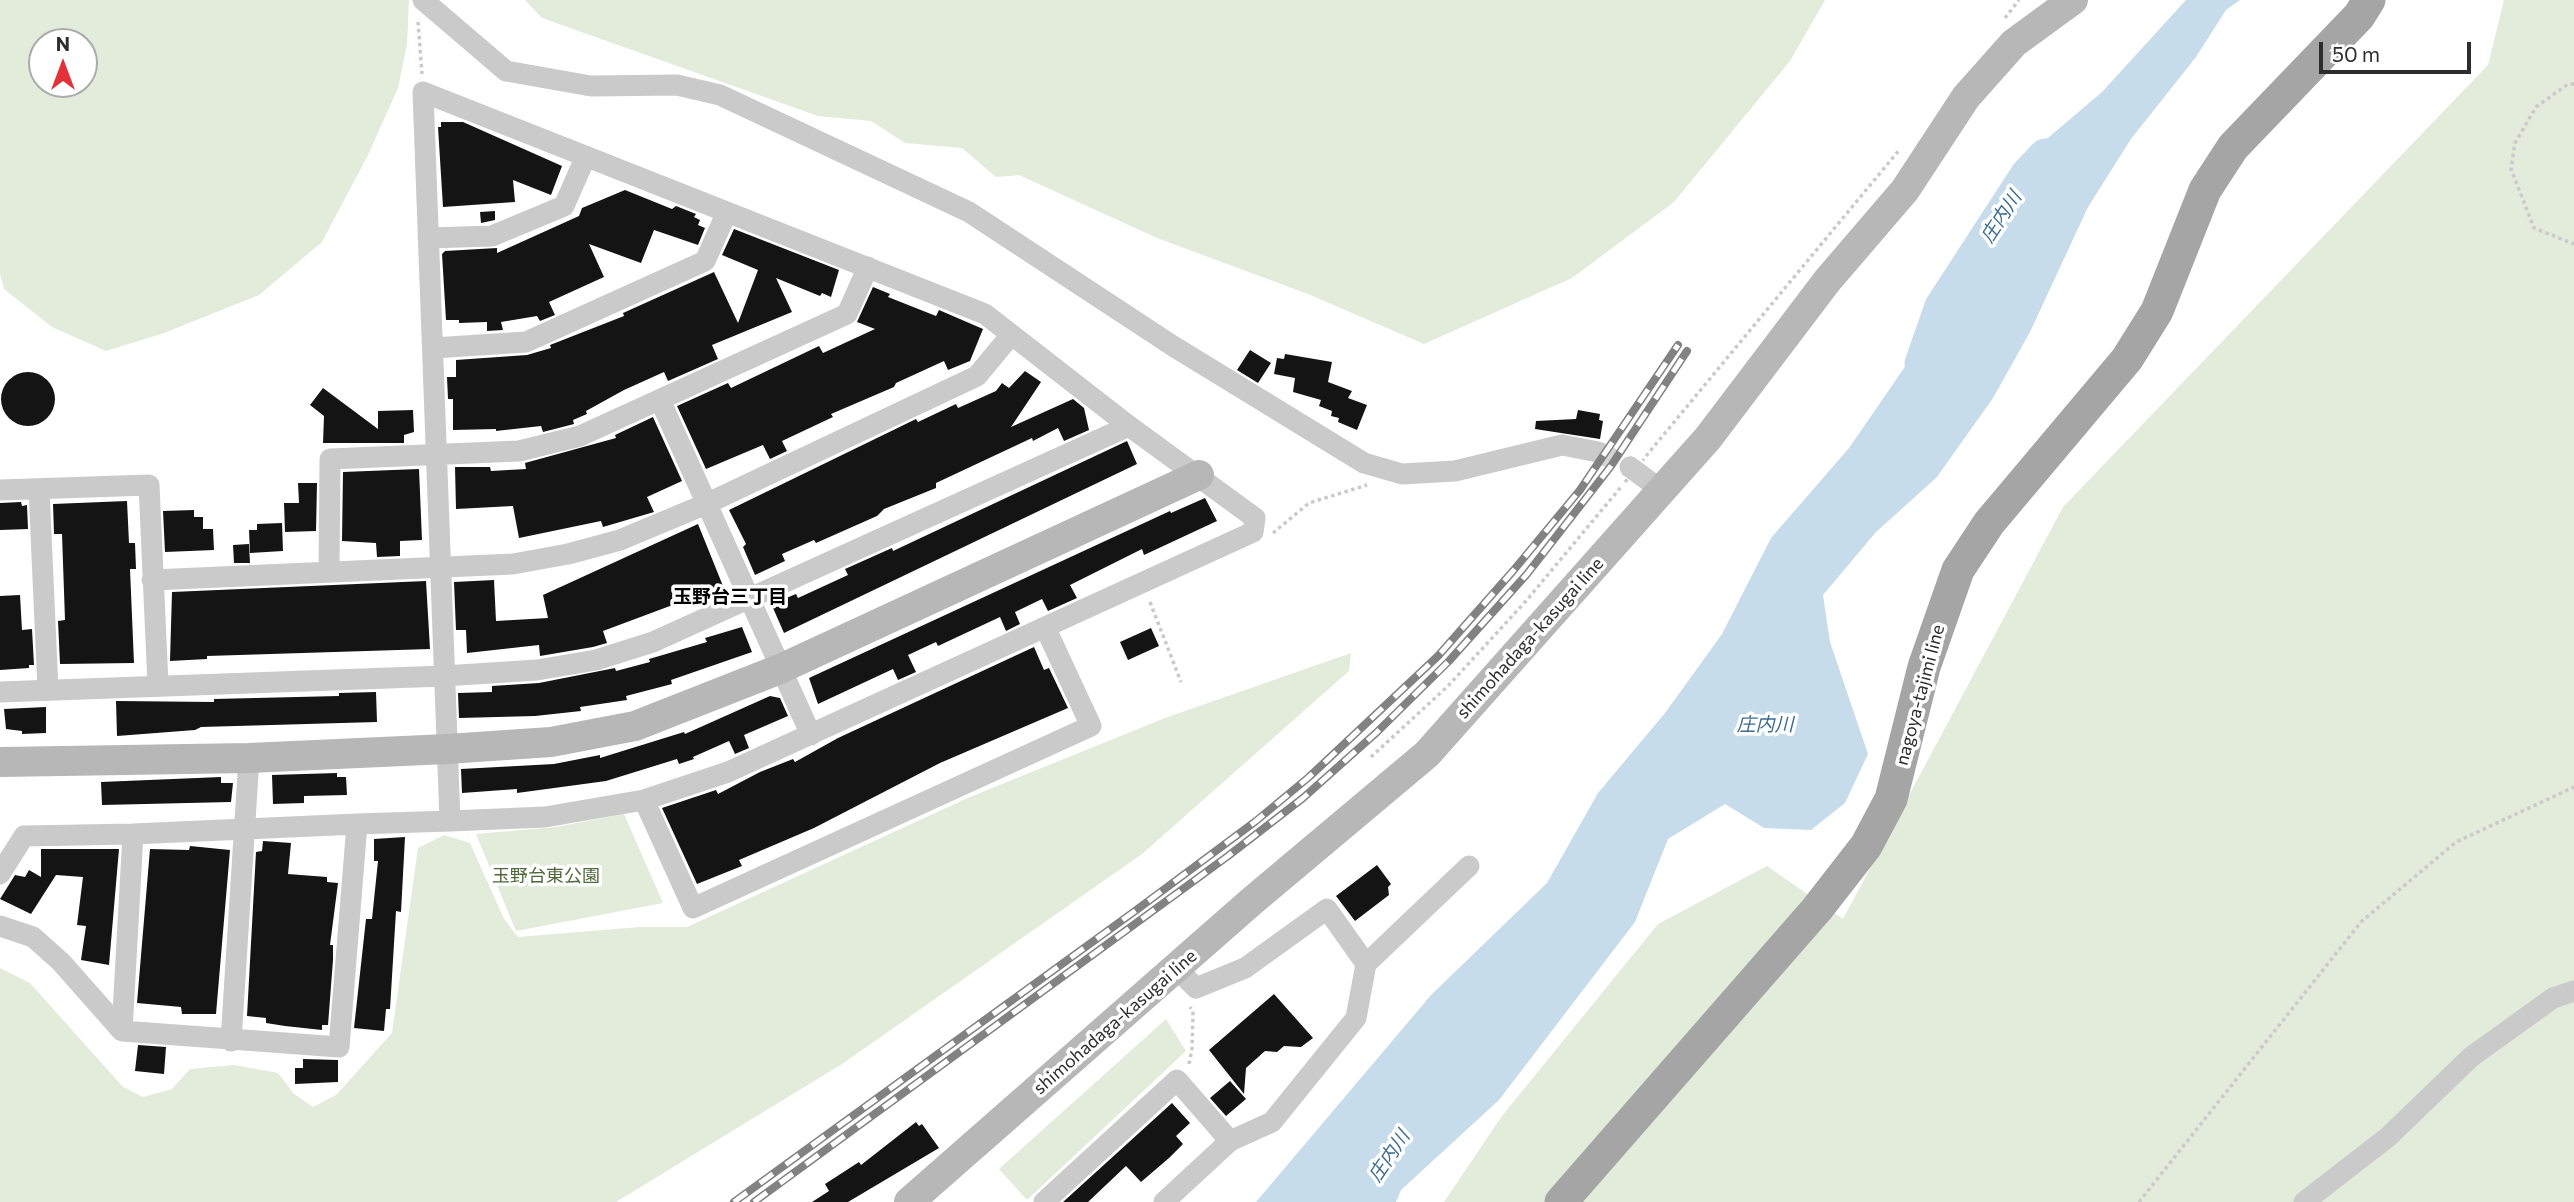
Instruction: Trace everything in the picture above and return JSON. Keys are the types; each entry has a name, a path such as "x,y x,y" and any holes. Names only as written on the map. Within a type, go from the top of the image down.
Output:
{"main road":[{"name":"shimohadaga-kasugai line","path":"909,1202 1187,978 1252,901 1427,754 1708,438 1827,281 1905,190 1966,97 2014,43 2073,0"},
{"name":"nagoya-tajimi line","path":"1561,1202 1817,909 1866,846 1891,799 1924,667 1958,570 1989,523 2127,359 2157,311 2206,190 2233,147 2359,16 2369,0"},
{"path":"0,762 249,758 447,749 551,742 635,726 780,670 1199,475"}],"street":[{"path":"424,1 506,71 591,86 677,85 720,95 969,212 1173,346 1364,463 1402,474 1455,471 1562,445 1598,452"},
{"path":"0,874 24,836 133,834 357,824 450,821 545,817 644,800 728,772 1253,532 1255,518 1129,426 985,314 423,92 450,821"},
{"path":"428,238 492,236 564,206 586,156"},
{"path":"433,348 526,342 705,261 727,212"},
{"path":"329,571 330,458 519,452 550,446 660,400 847,314 868,267"},
{"path":"152,580 513,564 568,554 620,540 706,504 977,376 1011,335"},
{"path":"660,400 811,735"},
{"path":"0,692 158,684 444,676 537,670 596,660 653,642 1129,426"},
{"path":"1633,469 1661,490"},
{"path":"0,490 149,485 158,684"},
{"path":"39,489 48,690"},
{"path":"644,800 693,908 1091,726 1045,627"},
{"path":"231,1041 249,758"},
{"path":"0,926 33,937 61,962 122,1031 339,1047 357,824"},
{"path":"122,1031 133,834"},
{"path":"1164,1202 1230,1141 1272,1122 1356,1018 1366,964 1469,866"},
{"path":"1187,978 1245,968 1328,909 1366,964"},
{"path":"2304,1202 2388,1137 2471,1057 2553,998 2574,991"},
{"path":"1044,1202 1177,1080 1230,1141"}],"path":[{"path":"1998,26 2019,0"},
{"path":"423,92 418,11 424,1"},
{"path":"2574,84 2568,84 2536,107 2515,143 2511,169 2534,228 2574,244"},
{"path":"1371,757 1448,686 1578,543 1633,469 1905,143"},
{"path":"2139,1202 2361,922 2456,842 2574,787"},
{"path":"1177,1080 1187,1074 1192,1049 1193,1012 1187,1002 1187,978"}],"green space":[{"path":"0,0 409,0 407,44 398,88 368,155 322,242 259,295 164,333 106,351 52,327 4,289 0,274"},
{"path":"525,0 1825,0 1790,61 1674,202 1572,278 1424,344 1308,294 1157,238 1019,175 996,177 962,148 905,143 871,121 818,116 542,18"},
{"path":"2504,0 2574,0 2574,1202 1444,1202 1502,1116 1658,924 1767,866 1843,919 2063,507 2488,65"},
{"path":"1351,653 1349,671 1142,854 842,1064 616,1202 0,1202 0,968 30,983 123,1087 143,1097 172,1089 190,1069 235,1065 278,1073 294,1094 313,1107 336,1095 392,1033 418,848 444,835 470,843 504,919 518,937 640,927 687,927 970,797 1165,718"},
{"name":"玉野台東公園","path":"624,814 663,903 516,931 476,834 556,827"},
{"path":"1166,1019 1186,1051 1027,1200 999,1169"}],"water":[{"name":"庄内川","path":"2186,0 2240,0 2226,10 2196,57 2131,139 2088,207 2030,332 1993,398 1937,477 1876,532 1823,595 1830,642 1868,754 1845,803 1811,830 1764,828 1725,804 1668,839 1635,922 1499,1100 1401,1190 1396,1202 1256,1202 1431,995 1547,883 1598,793 1665,713 1722,634 1771,538 1849,448 1995,236 2042,143 2102,92"}],"building":[{"path":"441,122 463,122 562,166 551,195 513,180 515,202 443,207 438,127 441,127"},
{"path":"625,190 672,209 676,206 696,214 694,217 700,220 698,225 705,228 698,245 654,230 641,263 589,244 604,277 549,302 555,315 540,321 537,316 501,322 503,330 487,331 487,322 459,323 459,320 446,320 442,254 445,251 497,248 497,253 579,216 582,208"},
{"path":"495,211 495,220 481,223 480,212"},
{"path":"734,229 839,270 831,297 822,293 820,296 776,278 792,312 712,345 718,359 668,381 664,372 624,390 586,411 587,414 573,420 574,424 543,432 541,426 496,431 453,430 453,399 448,399 447,377 456,377 456,360 527,355 551,348 550,345 624,316 623,313 714,272 738,323 758,270 722,255"},
{"path":"873,287 890,294 888,297 936,316 939,310 983,329 970,361 948,370 944,361 896,383 894,387 831,414 833,417 782,441 787,451 770,459 763,445 706,469 677,406 728,383 731,388 819,346 823,353 875,329 857,322"},
{"path":"1250,350 1271,363 1258,383 1237,370"},
{"path":"1285,354 1332,362 1328,382 1352,391 1348,398 1367,405 1357,430 1338,422 1339,418 1331,416 1332,411 1319,406 1321,400 1293,392 1295,378 1274,374 1277,358 1284,359"},
{"path":"1025,371 1041,382 1011,427 1073,399 1084,408 1089,430 1064,441 1058,428 1033,441 1032,438 936,483 936,488 884,509 877,516 816,543 814,540 782,554 785,561 755,575 743,547 746,544 729,510 916,419 918,422 956,404 958,408 996,391 1002,383 1009,388"},
{"path":"28,372 47,380 55,399 47,418 28,426 9,418 1,399 9,380"},
{"path":"323,388 378,429 378,411 413,410 414,432 404,435 404,443 323,443 324,416 310,405"},
{"path":"1578,410 1600,414 1599,420 1603,421 1600,439 1535,429 1536,421 1576,419"},
{"path":"653,417 682,481 647,497 654,512 603,527 601,521 519,538 513,506 456,509 455,467 490,467 491,471 526,469 525,463 616,438 615,435"},
{"path":"1127,441 1137,464 784,633 773,608 774,603 796,594 798,598 848,575 845,569 892,548 893,551"},
{"path":"419,469 422,540 400,541 400,556 377,557 376,543 342,541 343,472"},
{"path":"298,483 317,483 316,531 285,532 284,503 299,503"},
{"path":"1205,498 1217,521 1144,555 1142,549 1070,585 1077,598 1048,611 1042,599 1015,612 1020,624 1006,631 1000,617 938,646 936,642 908,655 916,672 898,680 893,669 818,704 809,678 1170,511 1171,513"},
{"path":"127,501 129,543 135,543 136,569 130,569 134,663 60,664 58,621 65,620 62,534 54,534 53,504"},
{"path":"21,502 22,506 27,505 28,529 0,530 0,503"},
{"path":"194,510 194,517 203,517 203,529 213,529 214,550 165,552 163,511"},
{"path":"282,523 283,551 250,553 249,530 257,530 257,524"},
{"path":"698,524 723,586 707,594 708,597 689,606 686,600 603,631 607,643 593,647 540,656 539,645 467,653 466,630 456,630 454,582 494,580 496,621 548,618 543,595"},
{"path":"249,544 250,563 234,563 233,545"},
{"path":"426,581 430,649 207,656 207,659 170,661 172,592"},
{"path":"20,595 22,630 32,629 34,665 29,665 29,668 0,670 0,596"},
{"path":"742,627 752,652 671,680 672,684 626,696 627,700 580,707 581,711 535,716 459,718 458,693 492,692 492,686 539,683 615,668 616,671 650,662 649,659 707,642 705,638"},
{"path":"1151,628 1159,646 1128,660 1120,642"},
{"path":"1034,647 1044,670 1049,668 1068,708 940,763 814,828 739,860 742,866 697,884 662,808 716,790 718,794 760,772 793,759 795,762 838,738"},
{"path":"376,692 377,722 201,727 195,730 117,736 116,701 214,702 214,699 339,696 339,693"},
{"path":"770,696 780,698 788,716 744,735 749,748 735,754 729,741 679,764 677,759 606,781 517,793 517,789 462,793 461,769 554,764 600,755 600,758 684,732 685,734"},
{"path":"46,707 46,733 22,734 22,731 6,729 4,709"},
{"path":"337,773 337,777 346,777 347,795 304,796 304,803 273,804 272,775"},
{"path":"221,777 221,783 233,783 231,802 102,805 101,782"},
{"path":"405,837 401,912 396,911 390,1009 386,1009 384,1031 354,1028 366,919 372,919 378,861 374,861 374,839"},
{"path":"263,841 291,843 288,874 327,877 327,882 338,883 330,945 333,945 333,960 328,1025 322,1025 322,1030 266,1023 266,1018 247,1016 256,852 262,851"},
{"path":"190,846 230,850 216,1014 182,1014 181,1007 137,1003 150,849 189,850"},
{"path":"41,849 119,849 109,965 81,960 86,926 77,925 83,877 56,875 31,914 0,899 15,875 25,877 29,870 41,877"},
{"path":"1377,865 1391,884 1388,887 1389,895 1355,921 1336,896"},
{"path":"1274,994 1313,1038 1301,1047 1284,1046 1277,1052 1265,1051 1246,1068 1244,1094 1209,1050"},
{"path":"138,1045 166,1047 164,1074 135,1071"},
{"path":"303,1059 338,1060 338,1082 295,1084 295,1068 303,1068"},
{"path":"1230,1081 1246,1099 1226,1116 1210,1098"},
{"path":"1172,1103 1190,1123 1176,1136 1183,1144 1169,1158 1141,1182 1126,1166 1088,1202 1063,1202"},
{"path":"916,1122 919,1126 922,1124 939,1148 848,1202 812,1202 829,1191 825,1184 859,1162 861,1165"}],"waterway":[{"name":"庄内川","path":"1923,364 1943,307 2028,176 2046,157"}],"tunnel":[{"path":"1598,452 1630,467"}],"railway":[{"path":"734,1202 1135,911 1256,821 1309,777 1438,656 1513,571 1580,490 1678,345"},
{"path":"754,1202 1228,856 1303,798 1376,733 1449,661 1527,574 1611,466 1687,351"}],"district":[{"name":"玉野台三丁目","path":"730,597"}]}
